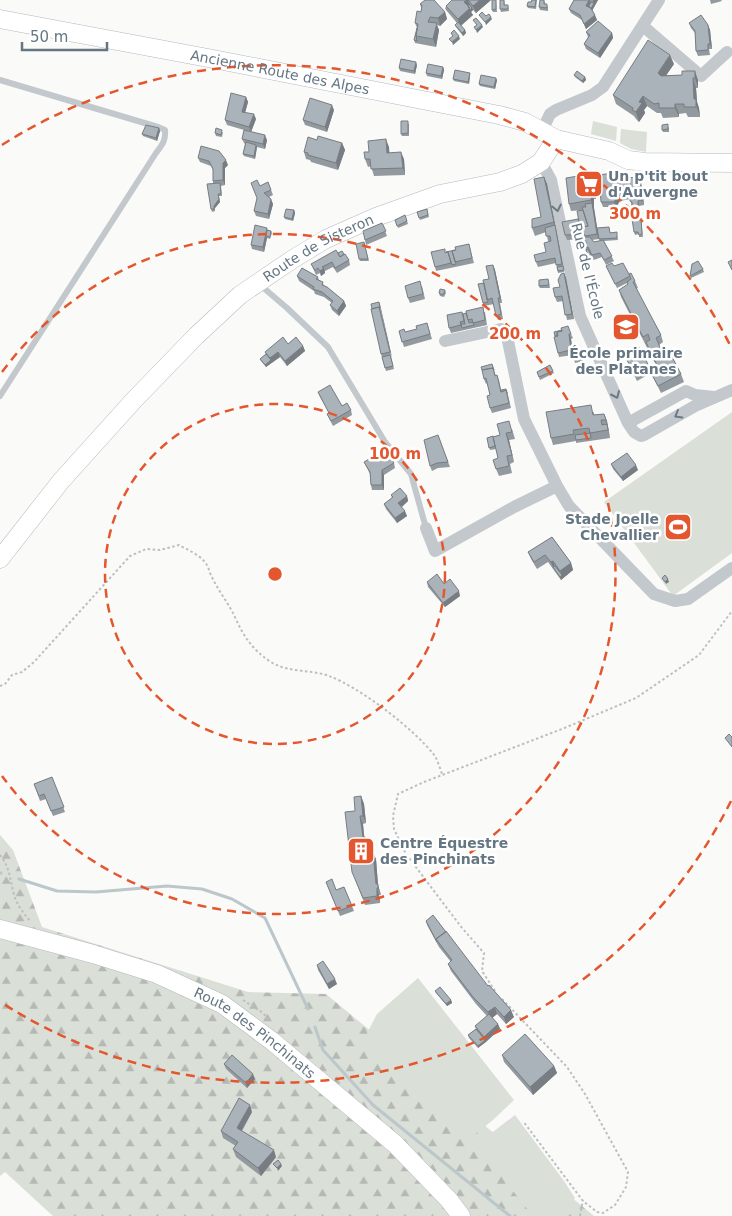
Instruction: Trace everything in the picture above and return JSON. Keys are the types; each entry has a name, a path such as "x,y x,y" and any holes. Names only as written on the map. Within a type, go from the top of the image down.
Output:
{"main road":[{"name":"Ancienne Route des Alpes","path":"0,19 499,115 525,122 549,135"},
{"name":"Route de Sisteron","path":"0,559 61,481 134,400 196,336 240,295 293,258 326,239 376,217 440,194 500,182 522,174 541,162 549,135"},
{"path":"549,135 568,143 609,151 628,160 645,162 732,163"},
{"name":"Route des Pinchinats","path":"0,929 93,954 157,974 222,1004 272,1041 395,1144 449,1200 461,1216"}],"street":[{"path":"549,135 550,114 592,95 603,87 659,0"},
{"path":"643,26 701,76 727,52"},
{"name":"Rue de l'École","path":"541,162 551,180 580,316 628,423 634,432 641,436 695,406 716,397"},
{"path":"445,341 501,329 507,336 524,419 557,486 570,506 654,594 675,601 688,599 732,568"},
{"path":"628,423 686,391 695,395 716,397 732,390"},
{"path":"426,528 435,551 514,507 557,486"}],"lane":[{"path":"0,80 158,126 165,130 166,137 164,143 150,161 0,396"},
{"path":"257,283 282,303 328,347 385,442 411,474 426,528"}],"path":[{"path":"0,686 5,684 12,675 22,672 34,662 130,556 146,549 160,550 179,545 202,559 208,565 210,574 223,599 234,614 246,638 257,651 279,667 328,676 371,700 421,741 435,757 442,775"},
{"path":"524,1121 583,1200 597,1212 602,1213 615,1205 626,1187 628,1172 585,1094 567,1067 496,993 482,971 484,953 462,928 406,854 394,829 393,816 398,794 636,698 699,655 732,611"},
{"path":"580,1216 583,1200"}],"green space":[{"path":"593,121 617,127 616,141 591,134"},
{"path":"621,129 647,132 646,152 631,149 620,143"},
{"name":"Stade Joelle Chevallier","path":"732,412 732,553 673,596 604,502"},
{"path":"0,835 13,850 42,927 248,992 326,994 594,1216 53,1216 5,1172 0,1176"},
{"path":"418,978 514,1100 468,1140 363,1041 377,1014"},
{"path":"515,1115 575,1198 559,1214 533,1216 476,1145"}],"building":[{"path":"425,0 434,0 445,12 438,18 430,17 428,22 437,23 433,39 416,36 418,24 415,23 417,11 421,12 422,5 420,4"},
{"path":"452,0 467,0 464,2 470,8 458,19 446,6"},
{"path":"468,0 480,0 473,6"},
{"path":"492,0 496,0 496,9 492,10"},
{"path":"500,0 504,0 504,5 508,5 508,9 500,9"},
{"path":"536,0 535,7 527,6 528,2"},
{"path":"540,0 544,0 547,8 539,7"},
{"path":"574,0 589,0 586,6 590,7 595,15 584,24 580,15 569,9"},
{"path":"591,2 594,3 591,9 588,7"},
{"path":"482,12 486,16 489,14 491,17 485,22 479,15"},
{"path":"701,15 708,25 710,44 708,44 708,50 696,51 695,31 689,23"},
{"path":"476,18 482,25 476,30 474,27 477,25 473,20"},
{"path":"598,21 612,33 598,53 584,44 590,35 586,32"},
{"path":"458,22 465,30 462,33 455,25"},
{"path":"454,30 459,36 452,42 449,39 453,36 451,33"},
{"path":"648,40 670,55 658,73 661,76 682,75 682,71 695,71 695,78 693,78 696,107 684,107 684,104 675,104 675,108 659,108 659,103 654,104 643,96 639,102 642,103 636,112 613,95"},
{"path":"401,59 416,62 414,71 399,68"},
{"path":"428,64 443,67 441,76 426,73"},
{"path":"455,70 470,73 468,82 453,79"},
{"path":"577,71 585,77 582,81 574,75"},
{"path":"481,75 496,78 494,87 479,84"},
{"path":"231,93 246,97 242,112 254,114 249,127 225,120"},
{"path":"310,98 332,105 325,127 303,120"},
{"path":"401,121 408,121 408,133 401,134"},
{"path":"668,124 668,129 662,130 662,125"},
{"path":"146,125 159,128 156,138 142,134"},
{"path":"216,128 222,130 221,135 215,133"},
{"path":"244,130 265,135 263,144 242,139"},
{"path":"318,136 342,143 336,163 308,155 308,153 304,152 308,137 317,140"},
{"path":"386,139 387,153 401,152 403,168 371,169 370,159 365,159 364,152 369,152 368,141"},
{"path":"246,142 256,145 254,156 243,154"},
{"path":"201,146 219,151 226,160 223,163 223,180 213,181 213,169 209,161 198,158"},
{"path":"619,172 621,195 614,202 601,202 599,175"},
{"path":"591,174 593,192 591,200 569,204 566,178"},
{"path":"544,177 554,222 532,228 532,219 541,217 534,179"},
{"path":"639,177 642,200 638,201 638,212 632,212 632,202 630,201 630,194 628,195 626,178"},
{"path":"257,180 260,186 268,182 271,190 264,193 271,199 268,214 254,211 257,198 251,183"},
{"path":"626,180 629,197 622,198 620,181"},
{"path":"220,183 221,194 218,194 219,199 214,209 211,209 207,184"},
{"path":"592,203 597,234 585,236 584,234 565,235 562,222 578,219 580,228 588,226 582,207 586,207 585,204"},
{"path":"286,209 294,210 292,219 284,217"},
{"path":"427,209 428,215 419,218 417,212"},
{"path":"583,210 588,226 580,227 577,211"},
{"path":"405,215 407,221 397,226 395,220"},
{"path":"641,218 642,234 639,235 638,232 634,232 632,219"},
{"path":"382,223 386,231 365,240 363,231"},
{"path":"255,225 267,228 263,247 251,245"},
{"path":"555,225 562,264 556,265 555,258 536,262 534,255 546,252 544,243 551,241 550,236 546,236 545,228"},
{"path":"609,227 610,233 617,232 617,238 599,239 597,228"},
{"path":"267,230 271,231 270,237 266,236"},
{"path":"582,237 590,237 594,242 603,240 612,256 604,260 600,253 592,255 588,247 585,248 584,245 587,243"},
{"path":"364,242 368,259 359,259 356,244"},
{"path":"469,244 472,258 455,262 452,251 456,250 455,247"},
{"path":"445,249 445,253 448,252 451,263 435,267 431,252"},
{"path":"588,249 593,258 590,259 586,250"},
{"path":"336,250 340,257 345,254 349,260 335,268 332,262 322,267 324,268 320,271 318,268 315,270 311,264"},
{"path":"455,250 452,251 456,264 452,265 448,252 446,252"},
{"path":"342,251 344,254 340,257 338,253"},
{"path":"732,260 732,270 728,262"},
{"path":"698,261 703,269 690,276 692,264"},
{"path":"612,263 614,266 623,263 630,276 615,284 606,266"},
{"path":"493,265 500,298 498,298 501,314 496,316 492,298 487,300 483,280 489,279 486,266"},
{"path":"563,266 564,270 558,271 557,267"},
{"path":"302,268 318,277 316,279 323,282 322,285 344,301 337,311 330,305 333,301 322,292 313,289 314,287 297,276"},
{"path":"564,273 572,314 565,315 562,296 555,297 553,288 560,287 558,280 561,274"},
{"path":"631,273 635,281 633,282 661,335 656,338 663,354 669,351 681,374 658,386 651,373 659,369 646,342 650,340 648,334 643,337 619,290 628,284 627,282 631,279 629,274"},
{"path":"548,279 549,285 539,286 539,280"},
{"path":"420,281 423,294 408,298 405,286"},
{"path":"484,283 488,302 483,303 478,284"},
{"path":"440,289 445,290 443,295 439,293"},
{"path":"379,302 380,309 379,307 372,309 371,304"},
{"path":"379,307 390,352 381,354 371,309"},
{"path":"483,307 485,320 473,323 472,319 468,320 466,311"},
{"path":"462,312 464,321 460,322 461,325 449,328 447,315"},
{"path":"466,313 469,323 473,322 474,325 462,328 461,324 465,324 463,314"},
{"path":"427,323 430,334 402,342 399,331 404,329 405,332 417,329 416,326"},
{"path":"568,326 571,334 569,334 571,350 558,353 554,337 558,336 557,332 562,331 561,328"},
{"path":"283,337 288,344 296,337 303,346 285,361 278,352 270,358 265,352"},
{"path":"639,347 650,368 635,376 624,354"},
{"path":"581,351 582,359 574,360 572,352"},
{"path":"266,354 271,360 265,365 260,359"},
{"path":"390,355 393,366 385,368 382,357"},
{"path":"492,364 494,370 493,368 482,370 481,367"},
{"path":"550,365 553,371 539,377 537,372"},
{"path":"493,368 495,376 497,375 501,392 506,390 509,403 490,408 487,396 490,395 482,370"},
{"path":"330,385 342,406 347,403 351,410 331,421 318,392"},
{"path":"591,405 593,415 604,414 606,420 601,420 602,425 607,424 608,430 590,433 589,428 573,430 574,434 551,438 546,412"},
{"path":"509,421 512,432 506,433 512,455 507,456 509,466 496,469 493,460 498,458 493,437 500,435 497,424"},
{"path":"590,433 591,438 576,440 575,435"},
{"path":"438,435 448,462 430,466 424,440"},
{"path":"493,436 495,446 489,448 487,438"},
{"path":"386,449 394,463 382,470 382,485 371,485 370,472 364,462"},
{"path":"627,453 636,465 621,477 611,464"},
{"path":"400,488 407,496 398,503 405,511 395,518 384,504"},
{"path":"552,537 571,563 560,571 553,561 551,562 545,555 534,562 528,552"},
{"path":"555,566 562,575 560,577 553,567"},
{"path":"437,574 444,584 450,579 459,591 443,603 427,582"},
{"path":"665,575 668,579 665,582 662,578"},
{"path":"729,734 732,737 732,747 725,738"},
{"path":"52,777 64,807 51,811 44,794 39,796 34,784"},
{"name":"Centre Équestre des Pinchinats","path":"361,796 363,816 360,816 363,837 365,837 370,852 373,852 376,884 378,884 377,896 363,898 352,872 345,812 355,811 354,797"},
{"path":"332,879 336,890 344,887 352,906 338,911 326,882"},
{"path":"433,915 446,932 436,939 437,942 426,921"},
{"path":"446,931 488,986 511,1010 504,1017 495,1007 488,1012 473,997 448,964 452,960 436,939"},
{"path":"323,961 335,979 327,984 317,965"},
{"path":"440,987 451,1000 446,1004 435,991"},
{"path":"489,1014 498,1024 484,1037 475,1026"},
{"path":"476,1029 485,1040 478,1046 468,1035"},
{"path":"525,1034 554,1066 530,1087 502,1055"},
{"path":"232,1055 253,1074 246,1083 224,1064"},
{"path":"239,1098 250,1105 237,1128 274,1150 258,1168 233,1149 238,1142 221,1131"},
{"path":"278,1160 281,1164 277,1168 273,1164"}],"waterway":[{"path":"19,879 57,891 96,892 167,886 202,889 232,899 265,918 308,1009"},
{"path":"315,1027 323,1050 373,1105 510,1216"}],"place":[{"name":"Un p'tit bout d'Auvergne","path":"589,184"},
{"name":"École primaire des Platanes","path":"626,327"},
{"name":"Stade Joelle Chevallier","path":"678,527"},
{"name":"Centre Équestre des Pinchinats","path":"361,851"}]}
